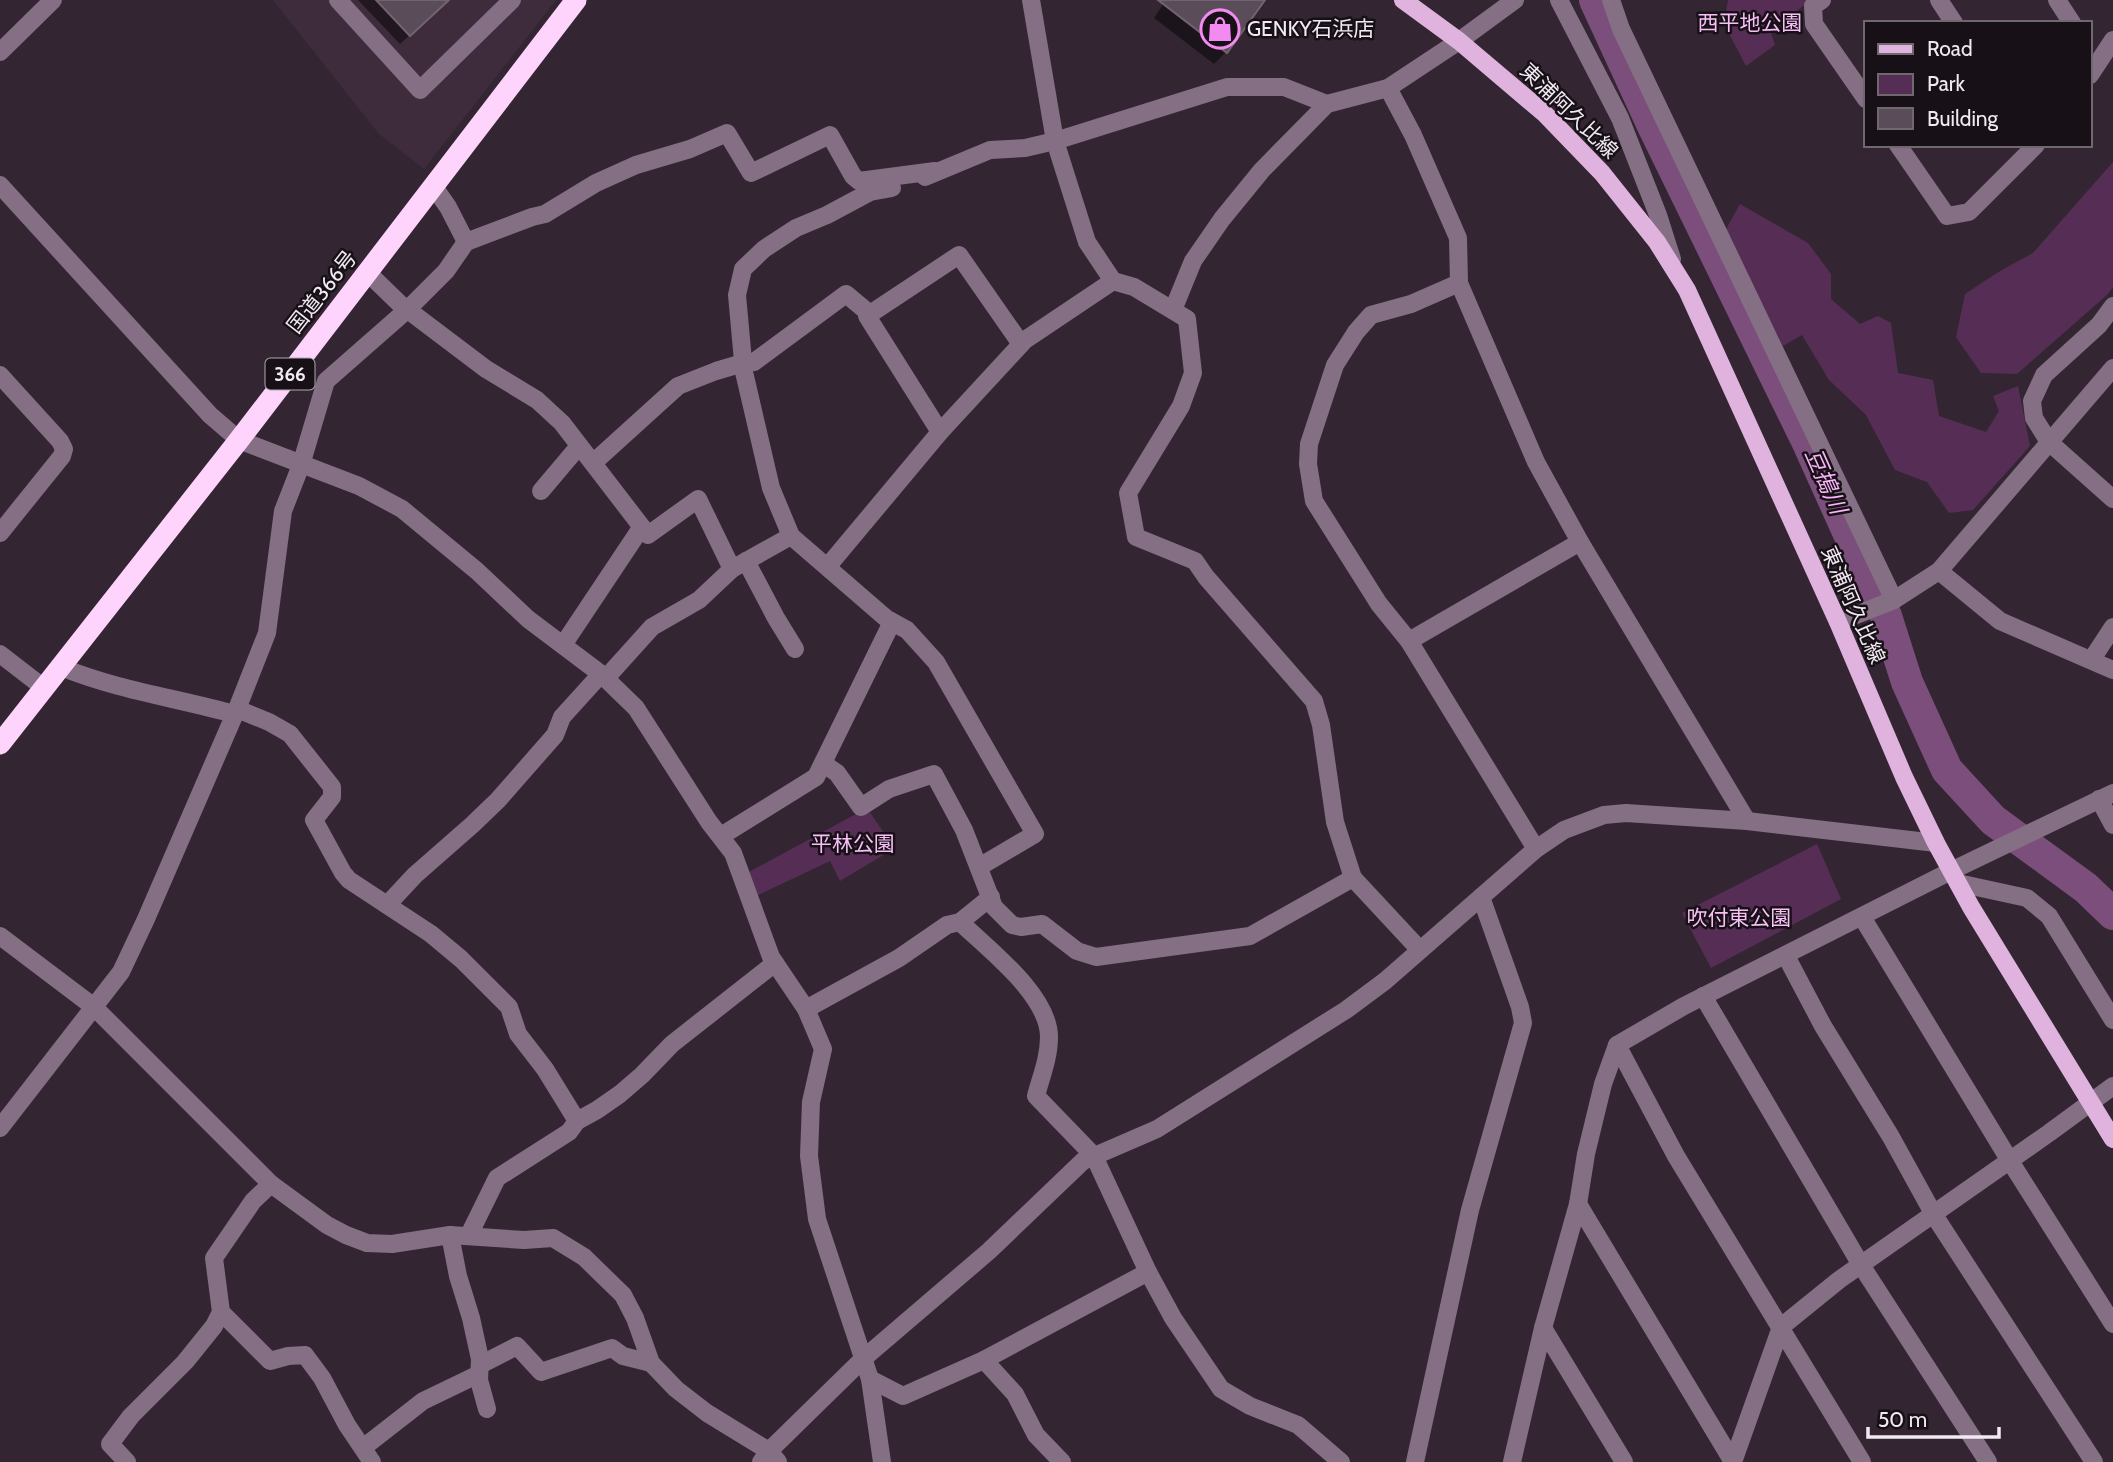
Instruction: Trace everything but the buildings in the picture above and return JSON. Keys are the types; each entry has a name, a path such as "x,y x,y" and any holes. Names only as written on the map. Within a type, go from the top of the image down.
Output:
{"highway":[{"name":"国道366号","path":"0,744 239,440 576,0"}],"main road":[{"name":"東浦阿久比線","path":"1403,0 1459,41 1545,114 1602,173 1657,242 1692,302 1844,619 1904,777 1936,843 2113,1139"}],"street":[{"path":"2,46 52,0"},
{"path":"338,0 419,90 512,0"},
{"path":"1031,0 1055,141 1087,242 1113,281 1134,287 1187,319 1193,373 1181,406 1128,493 1136,537 1195,561 1314,701 1321,725 1335,822 1353,878 1420,950"},
{"path":"1173,310 1193,261 1222,219 1262,170 1327,104 1388,88 1516,0"},
{"path":"1559,0 1620,118 1658,215 1675,271"},
{"path":"1611,0 1621,29 1895,600"},
{"path":"1822,0 1813,6 1814,24 1864,96"},
{"path":"1939,0 1953,21"},
{"path":"2057,0 2071,21"},
{"path":"2093,63 2113,40"},
{"path":"979,867 1035,834 936,663 907,630 892,622 791,536 771,488 743,363 737,295 743,269 753,258 796,228 870,192 906,184 990,150 1025,148 1055,141 1227,87 1283,87 1327,104"},
{"path":"1388,88 1413,135 1458,238 1459,283 1536,462 1580,542 1747,821"},
{"path":"0,1128 121,972 146,919 267,633 283,511 301,465 326,381 408,309 446,271 466,242 545,214 596,183 636,164 690,149 727,133 751,173 830,135 853,176 859,181 934,171"},
{"path":"1899,147 1947,216 1969,212 2034,147"},
{"path":"0,185 210,415 239,440 359,486 402,509 439,538 528,618 603,676 636,708 733,853 775,963 806,1009 823,1049 810,1116 809,1156 817,1219 870,1379 882,1462"},
{"path":"434,187 466,242"},
{"path":"940,432 867,316 959,255 1021,344"},
{"path":"368,273 408,309 486,369 537,400 562,423 648,535 698,499 795,649"},
{"path":"828,566 940,432 1021,344 1113,281"},
{"path":"1459,283 1411,304 1371,315 1356,332 1335,365 1309,444 1308,464 1314,501 1379,604 1409,641 1536,849"},
{"path":"593,463 678,386 716,370 754,362 845,294 870,314"},
{"path":"2113,306 2099,325 2044,375 2032,401 2034,418 2049,442 2113,499"},
{"path":"1844,619 1895,600 1939,571 2113,368"},
{"path":"0,533 62,456 64,449 63,443 2,382"},
{"path":"541,491 579,446"},
{"path":"563,645 641,528"},
{"path":"387,905 415,875 498,800 555,735 562,717 652,628 699,600 739,565 791,536"},
{"path":"1409,641 1580,542"},
{"path":"1939,571 2000,621 2113,670"},
{"path":"721,836 816,777 892,622"},
{"path":"2092,659 2113,627"},
{"path":"0,654 44,688"},
{"path":"61,667 122,688 236,711 269,722 290,734 332,787 332,797 314,820 349,880 431,934 461,959 509,1007 518,1034 545,1069 577,1121"},
{"path":"824,764 837,773 861,807 889,789 934,774 964,830 994,907 1012,925 1021,927 1042,924 1077,951 1096,957 1250,936 1353,878"},
{"path":"1513,1461 1543,1328 1578,1204 1586,1154 1603,1084 1617,1045 1703,996 1956,874 2106,796 2113,825"},
{"path":"0,936 94,1007 271,1184 327,1225 367,1243 393,1244 450,1235 524,1240 553,1238 584,1257 623,1295 635,1318 651,1363 676,1389 770,1458 864,1358 989,1251 1083,1161 1157,1129 1346,1010 1385,981 1536,849 1564,830 1604,816 1626,813 1747,821 1936,843"},
{"path":"1956,874 2027,898 2049,916 2113,1020"},
{"path":"806,1009 899,958 947,925 960,922 991,897"},
{"path":"1415,1462 1470,1210 1522,1023 1520,1007 1481,897"},
{"path":"1863,917 2010,1161 2113,1324"},
{"path":"960,922 1020,980 1035,999 1049,1034 1048,1056 1036,1096 1094,1156 1148,1272 1173,1318 1221,1389 1250,1406 1298,1424 1341,1462"},
{"path":"1786,956 1934,1215 2094,1462"},
{"path":"469,1235 497,1178 569,1132 577,1121 620,1094 672,1044 775,963"},
{"path":"1703,996 1861,1265 1988,1462"},
{"path":"1617,1045 1676,1156 1862,1462"},
{"path":"1578,1204 1733,1462 1781,1327 1861,1265 2113,1086"},
{"path":"271,1184 253,1201 214,1258 221,1312 270,1361 305,1355 322,1378 347,1424 368,1455 423,1401 517,1346 541,1372 612,1348 623,1356 651,1363"},
{"path":"450,1235 458,1276 471,1318 487,1409"},
{"path":"870,1379 903,1396 984,1360 1148,1272"},
{"path":"127,1462 110,1444 131,1416 205,1338 221,1312"},
{"path":"1543,1328 1624,1462"},
{"path":"984,1360 1015,1394 1036,1435 1062,1462"}],"shaded area":[{"path":"273,0 556,0 424,169 379,134"}],"green space":[{"name":"西平地公園","path":"1728,0 1810,0 1771,33 1775,45 1746,66 1724,24"},
{"path":"2113,162 2113,287 2017,374 1981,373 1956,337 1965,294 2033,253"},
{"path":"1740,204 1808,243 1831,274 1831,299 1860,324 1878,316 1891,323 1898,373 1933,380 1939,416 1986,432 1999,411 1993,396 2018,386 2030,446 1973,510 1949,513 1927,482 1895,470 1866,415 1829,380 1802,335 1783,346 1725,231"},
{"name":"平林公園","path":"867,808 886,836 878,842 885,854 840,881 830,861 756,896 747,873"},
{"name":"吹付東公園","path":"1817,844 1841,899 1711,968 1682,913"}],"waterway":[{"name":"豆搗川","path":"1595,0 1654,128 1808,443 1886,616 1907,682 1947,770 1993,820 2086,888 2113,914"}],"place":[{"name":"GENKY石浜店","path":"1220,29"}]}
